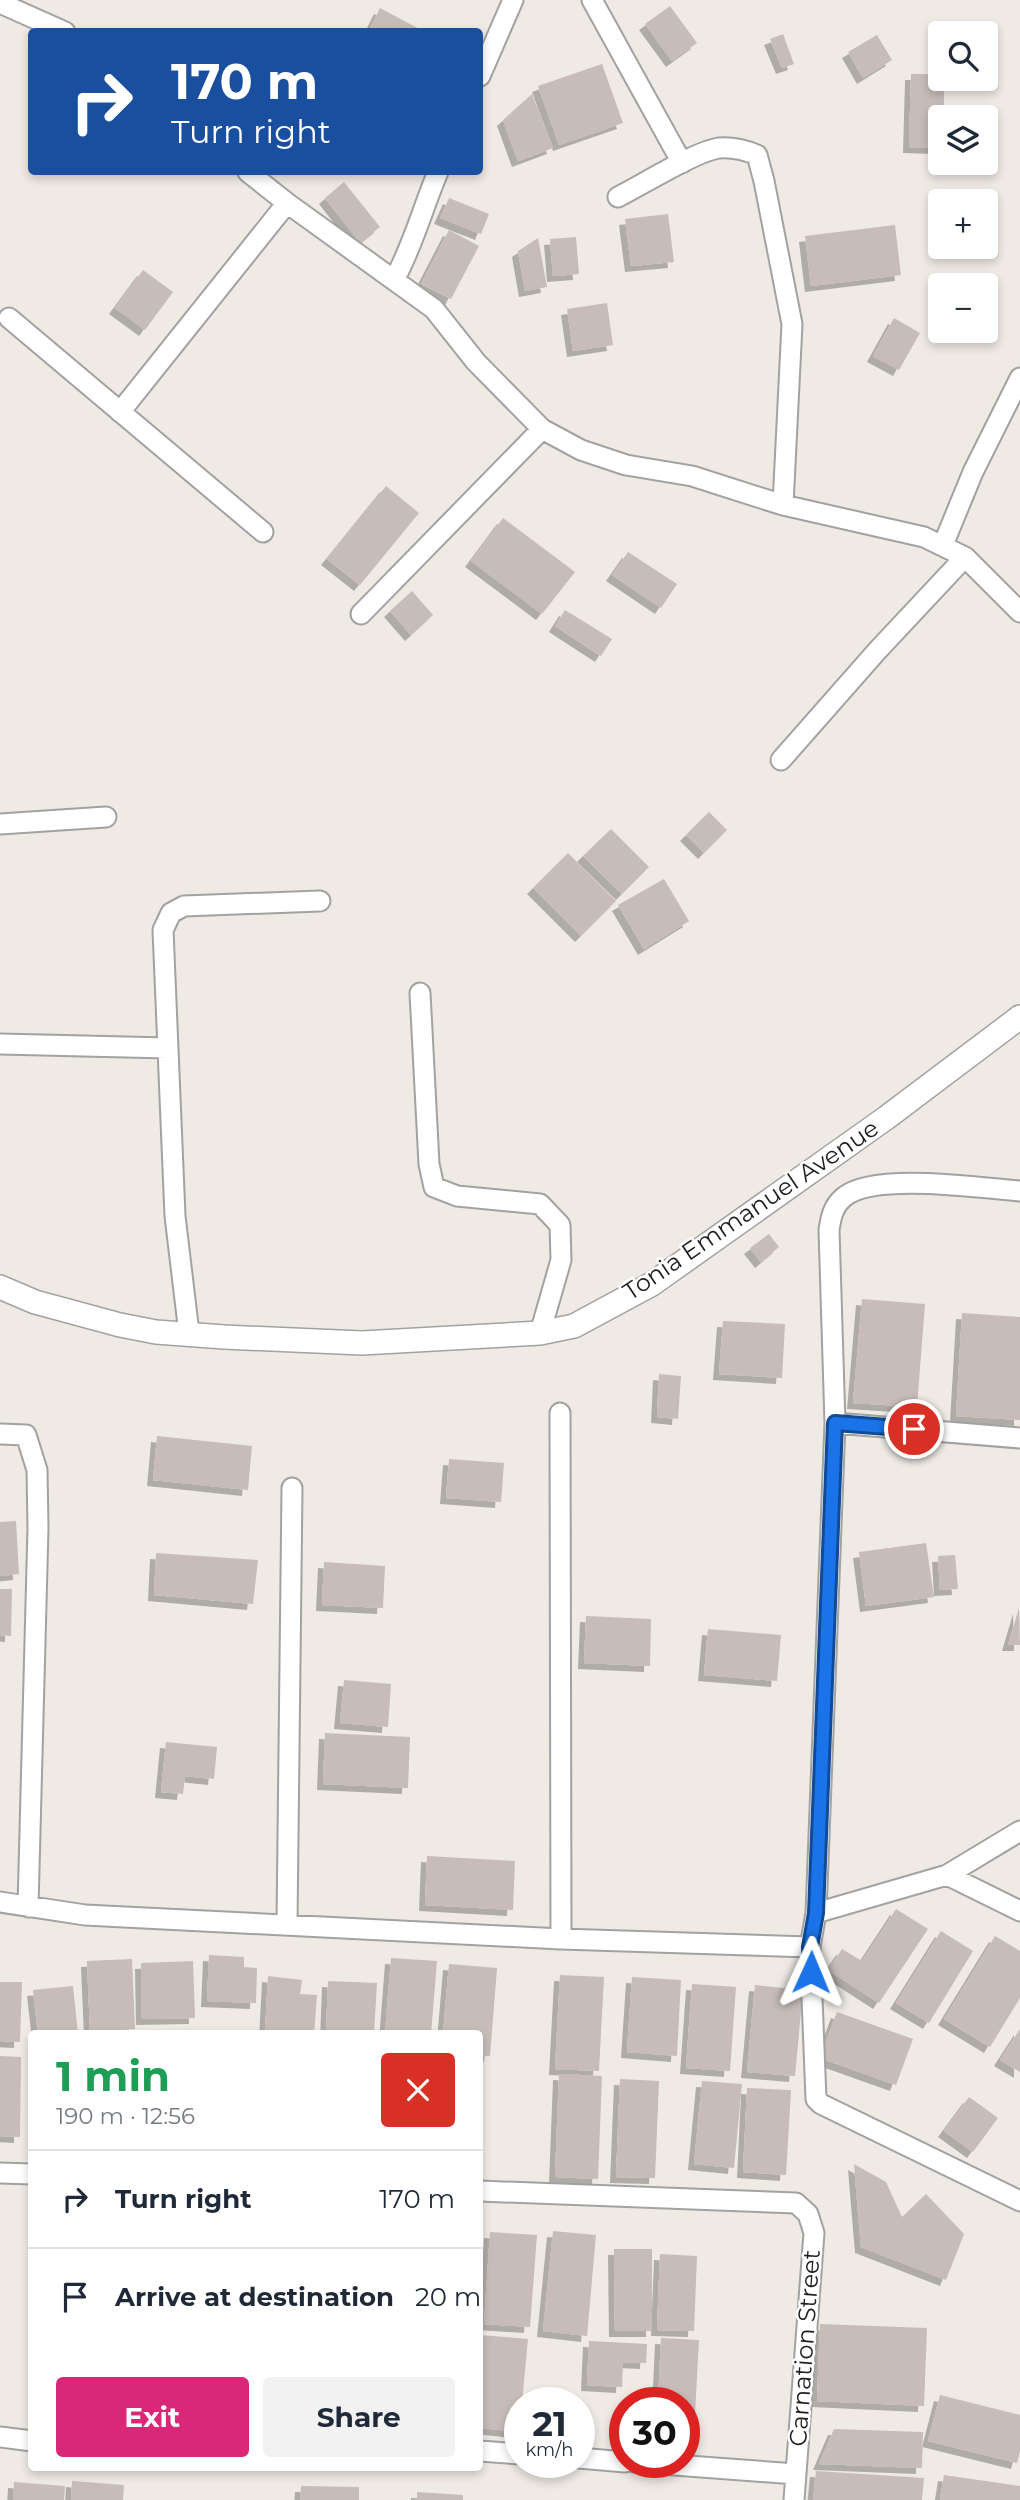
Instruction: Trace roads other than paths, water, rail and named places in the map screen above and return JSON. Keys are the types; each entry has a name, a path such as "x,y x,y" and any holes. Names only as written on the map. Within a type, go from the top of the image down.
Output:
{"street":[{"path":"483,69 513,0"},
{"path":"592,0 682,163"},
{"path":"0,3 56,28"},
{"path":"618,197 682,163 718,148 743,149 757,155 792,324 783,505"},
{"path":"252,175 434,309 476,362 542,429 581,450 626,465 692,477 783,505 924,537 965,557 1020,612"},
{"path":"394,280 405,260 421,211 437,175"},
{"path":"120,412 287,203"},
{"path":"9,318 263,532"},
{"path":"943,545 973,472 1020,378"},
{"path":"361,614 542,429"},
{"path":"781,760 965,557"},
{"path":"0,824 106,817"},
{"path":"189,1333 175,1216 163,930 171,913 184,906 320,901"},
{"path":"420,993 429,1164 434,1187 457,1196 540,1204 560,1225 561,1260 540,1334"},
{"name":"Tonia Emmanuel Avenue","path":"0,1287 36,1303 82,1317 156,1332 224,1337 362,1343 540,1334 574,1326 652,1283 886,1118 1020,1017"},
{"path":"0,1044 168,1048"},
{"path":"1020,1191 887,1182 844,1196 832,1211 830,1230 835,1423 816,1913 810,1947 816,2098 821,2104 1020,2201"},
{"path":"560,1413 561,1939"},
{"path":"835,1423 1020,1438"},
{"path":"0,1434 26,1435 37,1470 38,1528 28,1907"},
{"path":"287,1924 292,1488"},
{"path":"816,1913 947,1875 1020,1831"},
{"path":"947,1875 1020,1911"},
{"path":"0,1902 85,1916 561,1939 810,1947"},
{"path":"0,2173 28,2174"},
{"name":"Carnation Street","path":"483,2191 796,2203 808,2214 814,2233 794,2500"},
{"path":"0,2437 28,2440"},
{"path":"483,2451 504,2453"},
{"path":"700,2467 796,2474"}]}
